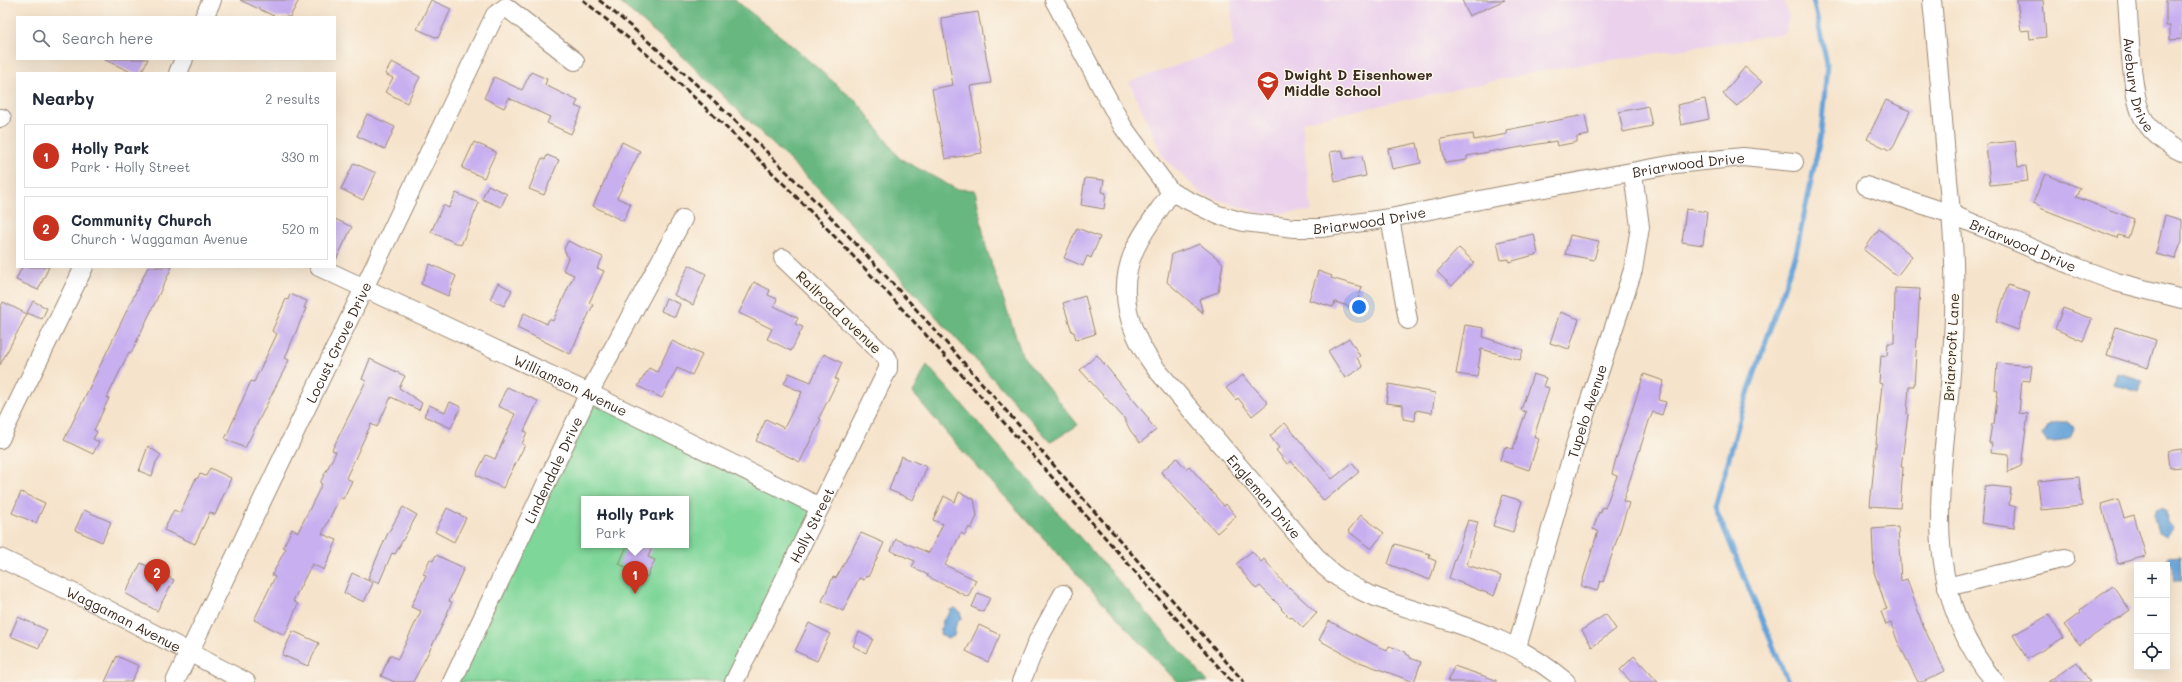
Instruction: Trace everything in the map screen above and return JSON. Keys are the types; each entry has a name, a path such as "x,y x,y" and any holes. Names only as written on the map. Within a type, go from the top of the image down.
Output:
{"street":[{"path":"204,16 212,0"},
{"name":"Briarwood Drive","path":"1054,0 1123,127 1171,192 1218,215 1269,226 1321,228 1390,218 1675,164 1743,157 1794,162"},
{"name":"Briarcroft Lane","path":"1932,0 1954,262 1952,360 1939,500 1940,548 1947,587 1963,632 1974,653 1995,682"},
{"name":"Avebury Drive","path":"2127,0 2132,64 2140,112 2145,121 2158,135 2182,152"},
{"name":"Locust Grove Drive","path":"175,682 496,15 506,7 575,61"},
{"path":"178,72 184,60"},
{"name":"Tupelo Avenue","path":"1517,647 1576,442 1633,270 1640,227 1632,173"},
{"name":"Briarwood Drive","path":"1866,186 1951,214 2071,266 2116,282 2182,299"},
{"name":"Engleman Drive","path":"1171,192 1135,250 1127,280 1126,299 1129,322 1146,356 1319,560 1338,578 1373,598 1466,627 1517,647 1548,667 1566,682"},
{"path":"1390,218 1408,320"},
{"name":"Lindendale Drive","path":"452,682 589,394 683,219"},
{"name":"Railroad avenue","path":"783,258 888,359 888,369"},
{"path":"0,439 84,268"},
{"name":"Williamson Avenue","path":"321,268 589,394 820,507"},
{"name":"Holly Street","path":"734,682 888,369"},
{"name":"Waggaman Avenue","path":"0,558 103,607 246,682"},
{"path":"1947,587 2065,558"},
{"path":"1021,682 1038,640 1063,594"}],"shaded area":[{"name":"Dwight D Eisenhower Middle School","path":"1231,0 1783,0 1789,16 1786,33 1541,71 1302,122 1311,211 1263,214 1202,194 1164,158 1129,82 1233,46"}],"green space":[{"path":"617,0 735,0 784,39 860,105 899,158 956,189 975,190 986,247 1022,355 1078,425 1051,442 819,189 676,50"},
{"path":"927,365 1208,682 1177,682 956,444 913,393"},
{"path":"589,393 820,507 734,682 452,682"}],"water":[{"path":"2118,373 2143,380 2138,392 2114,384"},
{"path":"2061,422 2069,422 2075,429 2071,437 2056,442 2047,442 2042,435 2048,426"},
{"path":"2162,509 2166,511 2167,522 2172,528 2167,537 2158,533 2154,516 2155,510"},
{"path":"2181,556 2182,581 2174,581 2170,562 2167,560 2168,557"},
{"path":"955,608 960,612 962,618 956,624 954,636 947,639 940,634 943,620 949,614 950,610"}],"building":[{"path":"240,0 299,0 291,16 274,16"},
{"path":"431,0 451,9 438,38 417,29"},
{"path":"1462,0 1505,0 1469,16"},
{"path":"2017,0 2043,0 2046,37 2030,39 2029,30 2021,31"},
{"path":"2166,0 2182,0 2182,39 2170,40 2170,26 2166,26"},
{"path":"978,12 991,83 970,86 982,153 945,159 932,89 953,85 941,18"},
{"path":"105,60 148,60 142,72 131,72"},
{"path":"392,62 420,77 407,103 385,92 393,78 385,74"},
{"path":"1745,67 1762,82 1737,106 1723,94"},
{"path":"531,72 547,79 545,85 578,101 575,106 582,109 571,134 547,123 550,117 509,98 504,108 484,98 494,77 522,90"},
{"path":"1705,99 1709,119 1681,125 1677,105"},
{"path":"1886,100 1910,111 1892,149 1889,150 1867,139"},
{"path":"1648,106 1652,126 1623,132 1619,112"},
{"path":"367,114 395,127 385,149 357,136"},
{"path":"1585,115 1589,135 1577,137 1577,142 1557,146 1556,141 1499,150 1467,156 1467,160 1445,163 1441,139 1473,134 1474,140 1507,134 1506,130"},
{"path":"2015,141 2018,167 2026,166 2028,181 1990,185 1986,144"},
{"path":"474,142 496,152 484,178 462,168"},
{"path":"622,142 640,151 617,198 631,204 623,221 593,206"},
{"path":"1417,143 1421,163 1392,169 1388,149"},
{"path":"1342,150 1344,159 1362,156 1366,176 1335,182 1330,152"},
{"path":"547,155 559,160 544,195 529,189 542,158 545,160"},
{"path":"354,163 376,173 363,200 341,189"},
{"path":"2045,174 2080,188 2076,197 2134,219 2128,238 2118,235 2117,238 2040,208 2041,206 2033,203"},
{"path":"1085,178 1104,180 1102,192 1106,193 1104,209 1081,205"},
{"path":"488,185 507,194 501,207 482,199"},
{"path":"456,193 479,203 461,245 431,232 443,205 449,208"},
{"path":"1686,209 1707,212 1703,245 1682,242"},
{"path":"2165,215 2182,220 2182,241 2175,259 2156,254"},
{"path":"336,219 352,227 336,260"},
{"path":"1077,228 1100,237 1091,258 1087,256 1083,266 1064,258"},
{"path":"1879,229 1912,256 1897,276 1864,250"},
{"path":"1534,234 1538,254 1509,262 1509,259 1501,260 1497,242"},
{"path":"1570,235 1599,241 1594,260 1565,254"},
{"path":"568,241 603,257 597,268 604,271 589,303 593,305 570,354 517,328 524,313 547,324 549,319 553,321 574,275 563,270 568,258 564,249"},
{"path":"1200,244 1223,263 1218,292 1199,299 1203,313 1167,282 1172,254"},
{"path":"1459,248 1474,262 1452,286 1437,272"},
{"path":"430,264 456,276 448,296 421,284"},
{"path":"689,265 706,274 693,305 674,295"},
{"path":"22,268 49,268 38,290 16,280"},
{"path":"148,268 172,268 131,353 129,352 107,398 109,398 94,430 97,432 93,439 99,442 93,454 64,440"},
{"path":"1318,271 1332,276 1331,278 1362,287 1355,308 1335,302 1333,307 1309,300"},
{"path":"754,282 770,290 768,295 777,299 774,306 798,318 795,324 803,327 791,351 767,339 772,329 739,313"},
{"path":"498,283 512,290 504,306 490,299"},
{"path":"2008,285 2030,292 2018,330 1996,322"},
{"path":"1895,288 1920,289 1914,386 1909,386 1908,414 1901,467 1903,467 1900,508 1870,506 1882,384 1879,383 1881,355 1887,356 1888,343 1894,343"},
{"path":"290,294 307,301 304,308 306,308 285,358 289,360 245,448 225,439 251,381 254,382 277,334 272,331 286,299 288,300"},
{"path":"1085,296 1095,334 1076,340 1063,303"},
{"path":"666,298 680,304 675,317 661,311"},
{"path":"33,301 47,308 42,319 27,313"},
{"path":"3,302 27,314 0,365 0,309"},
{"path":"2063,308 2092,319 2083,341 2055,329"},
{"path":"1560,312 1579,319 1569,349 1550,343"},
{"path":"1465,325 1484,328 1483,337 1523,350 1520,360 1481,349 1477,377 1456,374"},
{"path":"2116,327 2156,340 2148,368 2107,355"},
{"path":"1349,338 1360,356 1357,358 1363,367 1345,378 1328,351"},
{"path":"672,341 702,355 692,375 677,368 662,398 638,386 649,368 657,372"},
{"path":"824,354 842,363 835,379 838,380 819,418 821,419 800,462 756,441 766,419 784,428 802,392 784,384 789,373 811,382"},
{"path":"1097,355 1149,419 1148,420 1156,430 1140,443 1130,430 1124,418 1080,370"},
{"path":"370,359 405,376 399,388 422,403 419,410 391,397 377,427 371,424 346,478 352,481 343,499 340,497 322,534 337,540 324,570 312,564 293,601 298,604 285,635 254,620 275,577 272,575 286,548 283,547 292,529 298,532 322,484 320,483 336,452 332,450 366,381 362,379"},
{"path":"1997,363 2032,366 2030,381 2022,380 2019,413 2028,414 2021,466 2008,472 2009,454 1991,452 1992,443 1989,443 1992,424 1994,424 1998,391 1995,390"},
{"path":"1533,374 1546,378 1543,386 1549,388 1534,437 1539,439 1529,470 1500,460 1505,447 1513,449 1526,412 1521,410"},
{"path":"1644,374 1664,381 1658,400 1666,402 1662,415 1653,412 1649,421 1623,501 1629,503 1603,582 1600,581 1597,591 1581,586 1598,531 1593,529 1599,512 1601,513 1602,507 1605,508 1617,476 1612,474 1615,462"},
{"path":"1243,375 1268,403 1252,416 1238,398 1236,400 1226,388"},
{"path":"1389,384 1435,393 1432,413 1416,410 1415,421 1403,419 1403,405 1386,403"},
{"path":"507,387 538,401 524,431 527,432 522,444 525,445 503,488 476,475 486,455 495,459 515,414 498,406"},
{"path":"450,402 461,407 451,428 424,416 429,405 445,412"},
{"path":"1285,423 1332,479 1352,463 1359,472 1324,501 1291,461 1287,464 1276,450 1279,448 1270,436"},
{"path":"148,446 161,455 156,462 152,476 139,471"},
{"path":"2182,449 2182,467 2170,468 2168,451"},
{"path":"901,456 927,467 913,500 889,490"},
{"path":"1177,458 1186,469 1189,466 1224,506 1226,504 1236,516 1217,533 1161,472"},
{"path":"210,468 231,478 215,515 210,512 195,544 164,530 174,510 180,513 196,478 197,479 200,474 206,476"},
{"path":"2079,477 2082,506 2041,510 2038,481"},
{"path":"1992,486 2011,488 2009,505 2016,507 2014,528 1981,523 1985,487"},
{"path":"21,492 45,503 36,523 12,513"},
{"path":"959,492 974,499 977,516 971,529 969,527 965,535 961,533 945,565 976,580 968,597 912,567 915,561 891,551 896,539 929,553 943,524 933,520 944,496 955,502"},
{"path":"1503,495 1522,501 1513,532 1493,526"},
{"path":"2118,499 2124,518 2134,515 2146,556 2118,564 2101,504"},
{"path":"403,507 417,515 395,554 392,553 379,583 368,578 387,535"},
{"path":"447,508 466,518 454,542 435,532"},
{"path":"84,510 111,522 102,542 75,530"},
{"path":"1361,515 1384,533 1371,549 1348,531"},
{"path":"1468,520 1478,522 1467,565 1501,576 1494,596 1449,578"},
{"path":"1898,527 1901,581 1907,579 1923,626 1945,671 1923,682 1918,682 1897,640 1891,623 1886,625 1881,611 1887,609 1874,572 1872,529"},
{"path":"861,533 884,543 868,577 866,576 864,580 859,578 843,611 822,601 833,577 836,578"},
{"path":"1395,544 1430,554 1429,558 1436,561 1430,580 1388,564"},
{"path":"626,548 631,548 636,551 638,548 652,548 648,557 655,560 647,577 619,564"},
{"path":"1252,551 1261,562 1264,559 1288,588 1289,587 1317,613 1303,628 1292,617 1290,618 1260,586 1256,589 1236,564"},
{"path":"436,555 464,568 449,601 452,602 439,632 413,682 395,682 381,676 390,655 398,659 421,611 411,607 426,575 423,574 430,559 433,561"},
{"path":"141,563 174,580 157,611 125,593"},
{"path":"352,573 373,583 364,602 344,593"},
{"path":"2113,586 2130,610 2080,645 2064,625 2080,613 2079,611"},
{"path":"978,593 990,598 983,612 972,607"},
{"path":"1606,614 1616,629 1592,647 1582,630"},
{"path":"2049,615 2063,638 2027,659 2013,635"},
{"path":"18,617 47,630 39,648 10,636"},
{"path":"1329,621 1387,651 1389,646 1406,652 1410,658 1421,662 1414,682 1357,661 1319,640"},
{"path":"809,623 830,634 817,661 795,651"},
{"path":"979,625 1000,635 988,662 966,651"},
{"path":"293,631 319,643 308,666 282,655"},
{"path":"859,632 873,639 866,653 853,646"},
{"path":"117,656 139,666 131,682 105,682"},
{"path":"1634,656 1658,682 1631,682 1620,670"},
{"path":"2077,662 2090,682 2048,682"},
{"path":"1454,666 1496,680 1496,682 1448,682"}],"waterway":[{"path":"1788,682 1715,507 1744,405 1796,253 1821,134 1827,64 1813,0"}],"railway":[{"path":"583,0 641,49 696,99 804,204 907,314 1232,682"},
{"path":"599,0 653,45 756,141 854,241 948,345 1244,682"}],"place":[{"name":"Dwight D Eisenhower Middle School","path":"1268,102"},
{"name":"Community Church","path":"157,592"},
{"name":"Holly Park","path":"635,594"}]}
